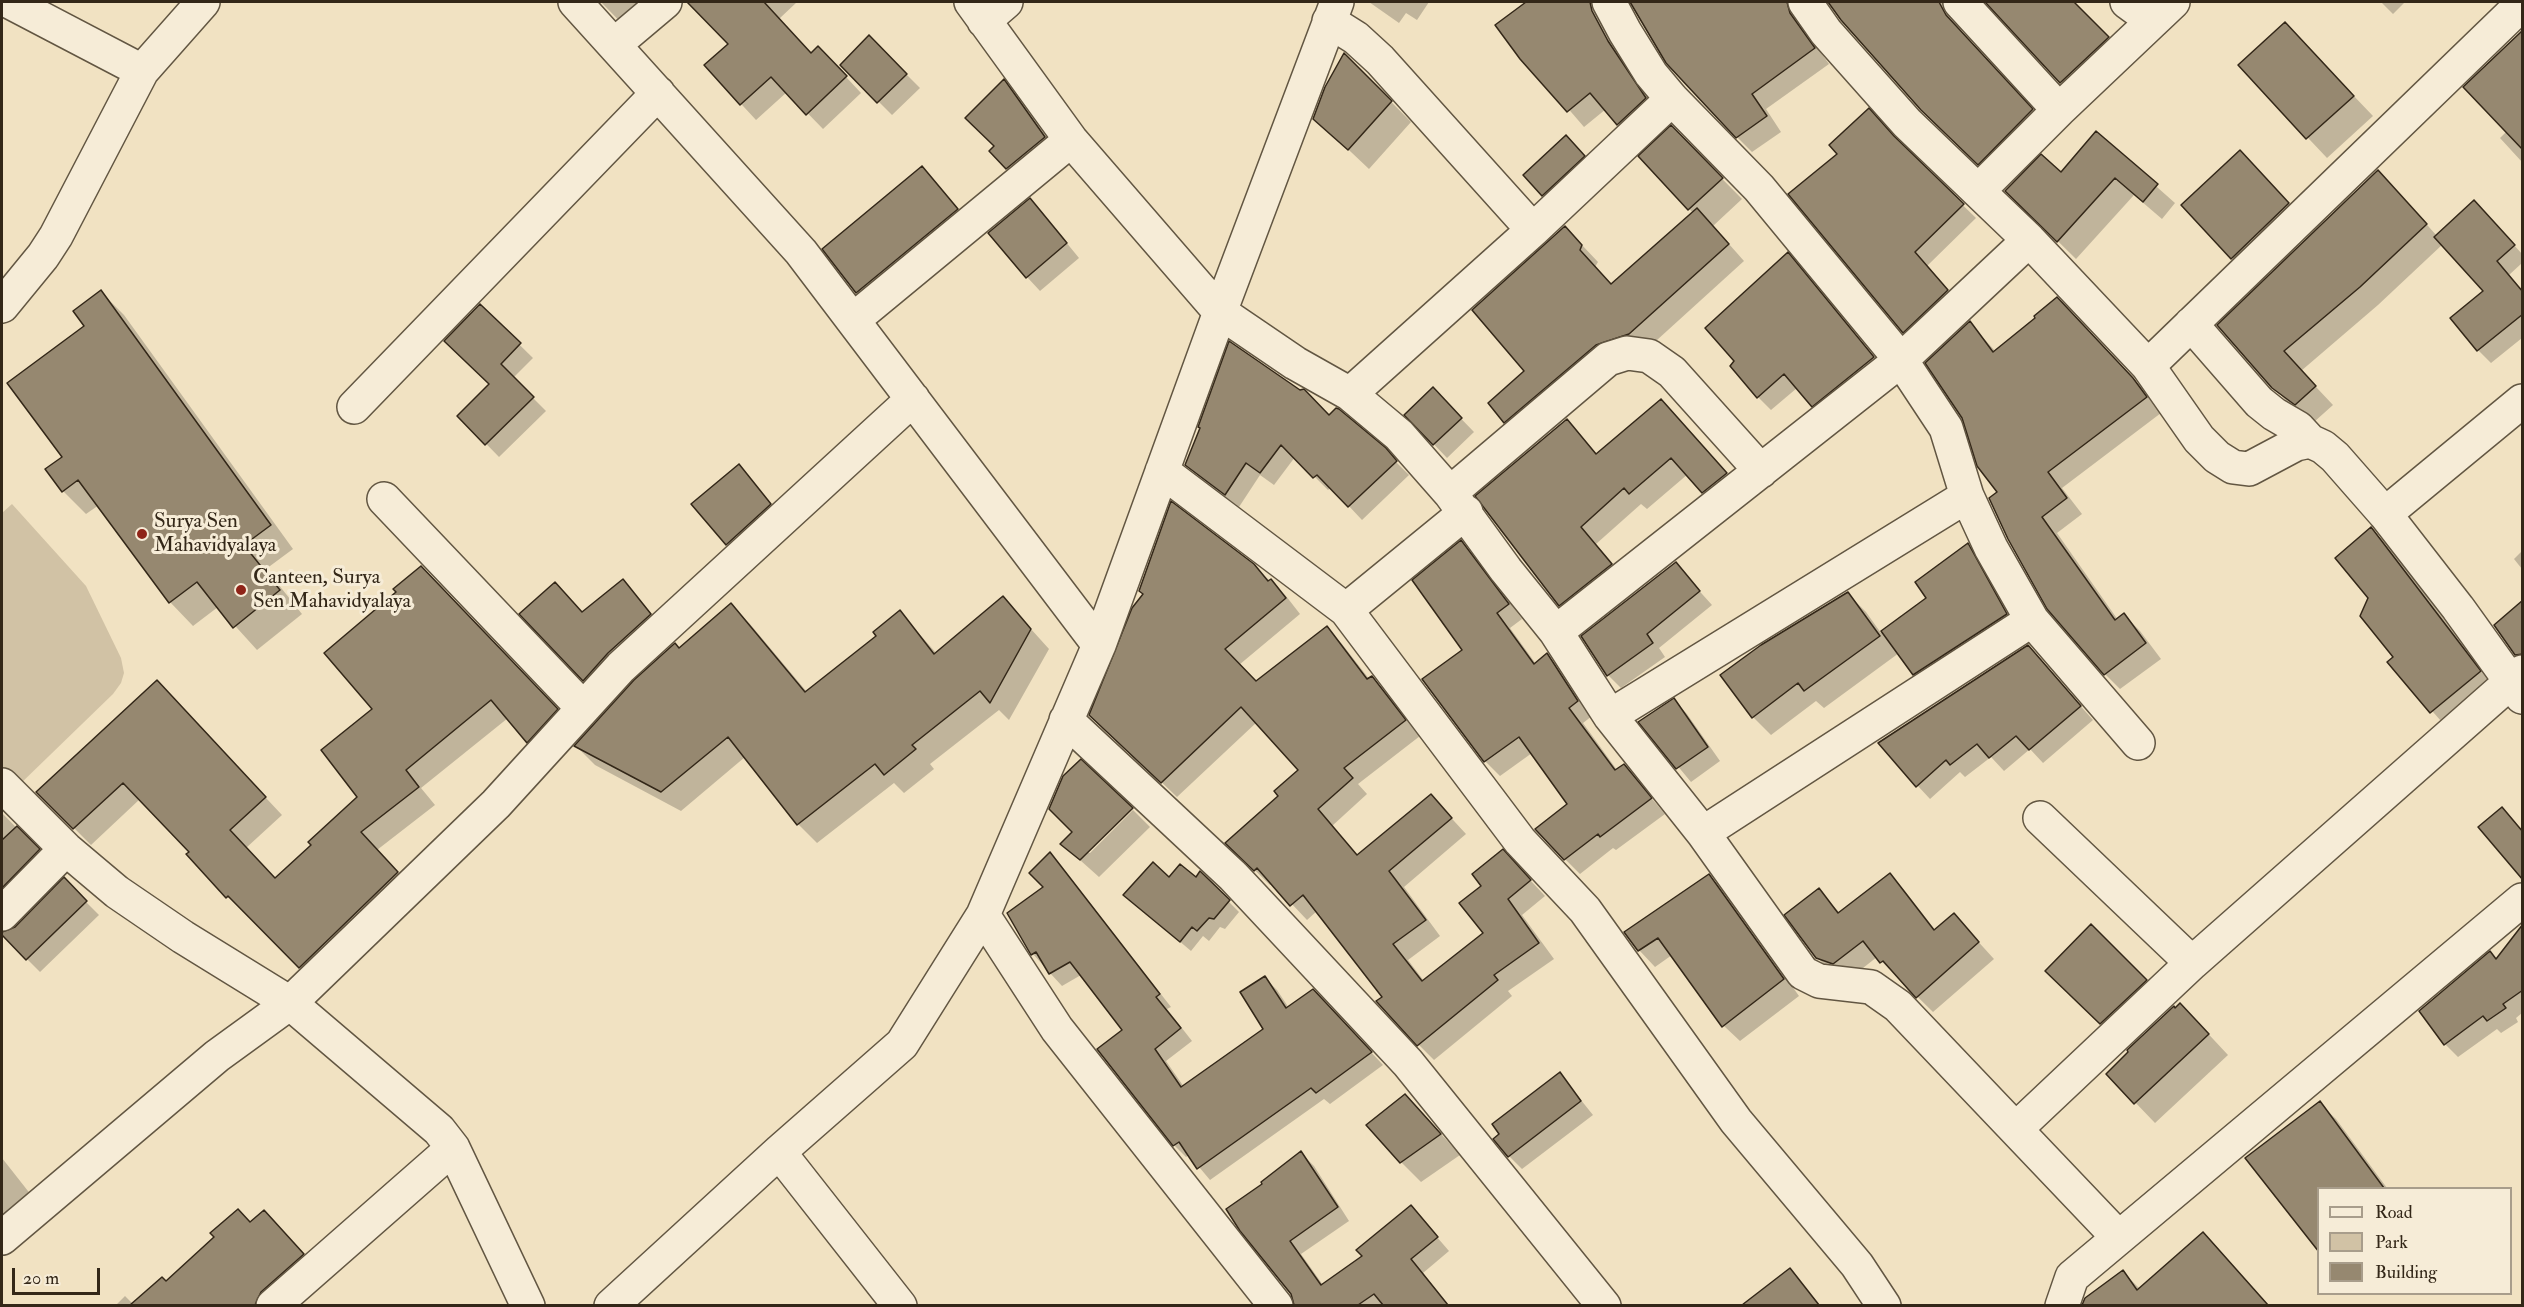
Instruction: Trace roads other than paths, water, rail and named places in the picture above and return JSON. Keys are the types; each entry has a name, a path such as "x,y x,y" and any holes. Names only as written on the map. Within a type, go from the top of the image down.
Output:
{"street":[{"path":"10,2 142,71"},
{"path":"2,306 44,256 56,236 142,71 203,2"},
{"path":"575,2 801,252 1099,645"},
{"path":"614,45 665,2"},
{"path":"1609,2 1624,32 1672,99 1759,188 1901,360 1946,428 1967,496 1991,548 2032,620 2138,743"},
{"path":"1806,2 1826,32 1907,123 2029,240 2148,366 2199,439 2217,457 2233,467 2249,469 2296,444 2310,441"},
{"path":"1960,2 2059,110"},
{"path":"2148,366 2523,4"},
{"path":"987,8 1071,140 1220,312 1295,363 1350,394 1399,435 1458,503 1506,570 1556,632 1610,716 1703,832 1803,973 1819,981 1871,987 1898,1006 2017,1128 2118,1237"},
{"path":"1979,190 2059,110 2151,8"},
{"path":"611,1305 902,1044 983,915 1099,645 1333,11 1533,230"},
{"path":"354,407 658,93"},
{"path":"1350,394 1533,230 1672,99"},
{"path":"853,320 1071,140"},
{"path":"1556,632 1901,360 2029,240"},
{"path":"2017,1128 2193,963 2519,683 2385,514 2335,457 2323,447 2310,441 2298,428 2259,402 2190,324"},
{"path":"1346,610 1608,359 1628,352 1649,356 1672,372 1761,471"},
{"path":"2,1238 217,1056 290,1003 496,804 621,667 913,399"},
{"path":"2385,514 2523,401"},
{"path":"1162,471 1346,610 1520,841 1585,910 1737,1121 1857,1265 1884,1305"},
{"path":"1610,716 1967,496"},
{"path":"384,499 584,708"},
{"path":"1703,832 2032,620"},
{"path":"1066,720 1233,876 1408,1064 1604,1305"},
{"path":"2,784 66,849 135,905 290,1003 438,1130 453,1148 528,1305"},
{"path":"2040,818 2193,963"},
{"path":"2,914 66,849"},
{"path":"2062,1305 2072,1277 2523,900"},
{"path":"983,915 1057,1029 1276,1305"},
{"path":"273,1305 453,1148"},
{"path":"779,1152 900,1305"}],"place":[{"name":"Surya Sen Mahavidyalaya","path":"142,534"},
{"name":"Canteen, Surya Sen Mahavidyalaya","path":"241,590"}]}
